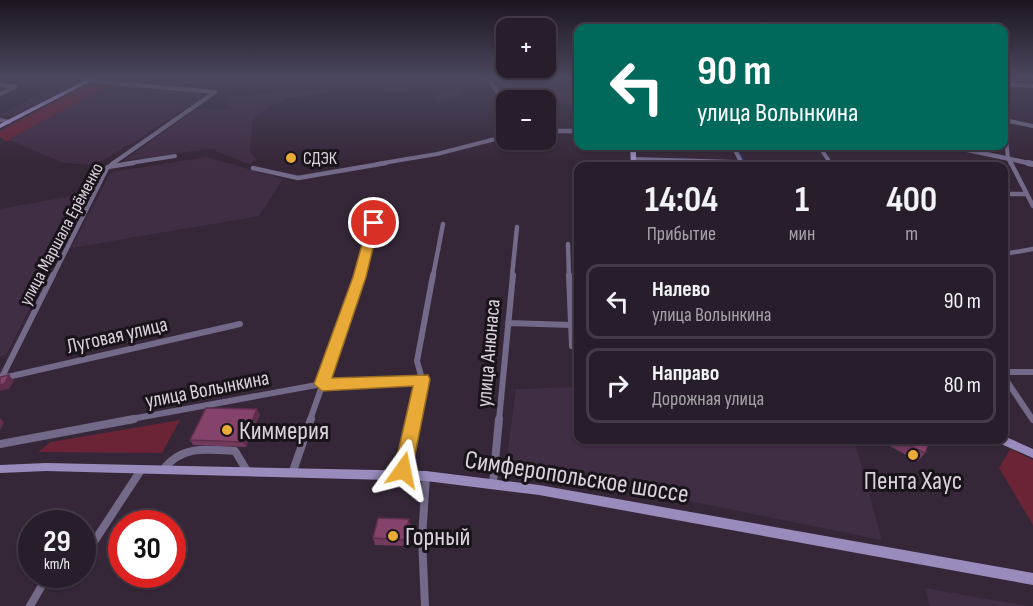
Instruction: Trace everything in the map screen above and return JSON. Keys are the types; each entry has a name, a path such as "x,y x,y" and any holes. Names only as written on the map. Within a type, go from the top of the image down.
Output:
{"main road":[{"path":"0,126 42,105"},
{"path":"1008,443 1033,454"},
{"name":"Симферопольское шоссе","path":"0,469 46,467 402,474 493,483 1033,579"}],"street":[{"name":"улица Маршала Ерёменко","path":"1,379 106,168 196,105"},
{"path":"0,120 9,122"},
{"path":"1008,121 1033,126"},
{"path":"556,130 574,131"},
{"path":"253,168 298,178 437,154 496,139"},
{"path":"735,150 741,162"},
{"path":"969,150 1033,164"},
{"path":"1007,150 1008,158 1033,206"},
{"path":"106,168 175,156"},
{"path":"1008,194 1025,194"},
{"path":"293,471 360,277 374,223"},
{"path":"402,474 422,379 417,361 443,224"},
{"name":"улица Анюнаса","path":"493,483 517,227"},
{"path":"568,244 572,346"},
{"path":"1008,253 1033,249"},
{"path":"508,323 571,325"},
{"name":"Луговая улица","path":"1,379 240,324"},
{"path":"1008,372 1033,372"},
{"name":"улица Волынкина","path":"0,444 322,384 422,379"},
{"path":"1008,383 1033,420"},
{"path":"163,470 169,459 186,450 235,451 247,471"},
{"path":"96,539 141,470"},
{"path":"425,606 422,538 426,476"},
{"path":"30,606 40,588"}],"shaded area":[{"path":"18,105 35,105 14,116 0,115"},
{"path":"48,105 72,105 9,139 13,140 5,141 0,137 0,131"},
{"path":"72,105 189,105 133,143 94,165 63,163 8,139"},
{"path":"228,105 274,105 257,115 252,121 250,151 257,160 249,164 216,151 215,148 123,161 196,109 228,109"},
{"path":"207,157 283,179 259,216 71,248 111,172"},
{"path":"88,193 6,355 0,356 0,209"},
{"path":"574,387 574,444 855,444 882,540 506,464 516,389"},
{"path":"180,420 162,453 38,452 51,442"},
{"path":"1010,449 1033,460 1033,525 999,468"},
{"path":"925,588 1027,606 930,606"}],"building":[{"path":"9,375 4,384 0,385 0,377"},
{"name":"Киммерия","path":"206,408 257,409 243,442 190,440"},
{"path":"906,444 928,444 925,453"},
{"path":"378,518 409,519 405,540 373,538"}],"waterway":[{"path":"737,150 744,162"}],"place":[{"name":"СДЭК","path":"291,158"},
{"name":"Киммерия","path":"227,430"},
{"name":"Пента Хаус","path":"913,455"},
{"name":"Горный","path":"393,536"}],"route":[{"path":"374,223 360,277 322,384 422,379 403,470"}]}
